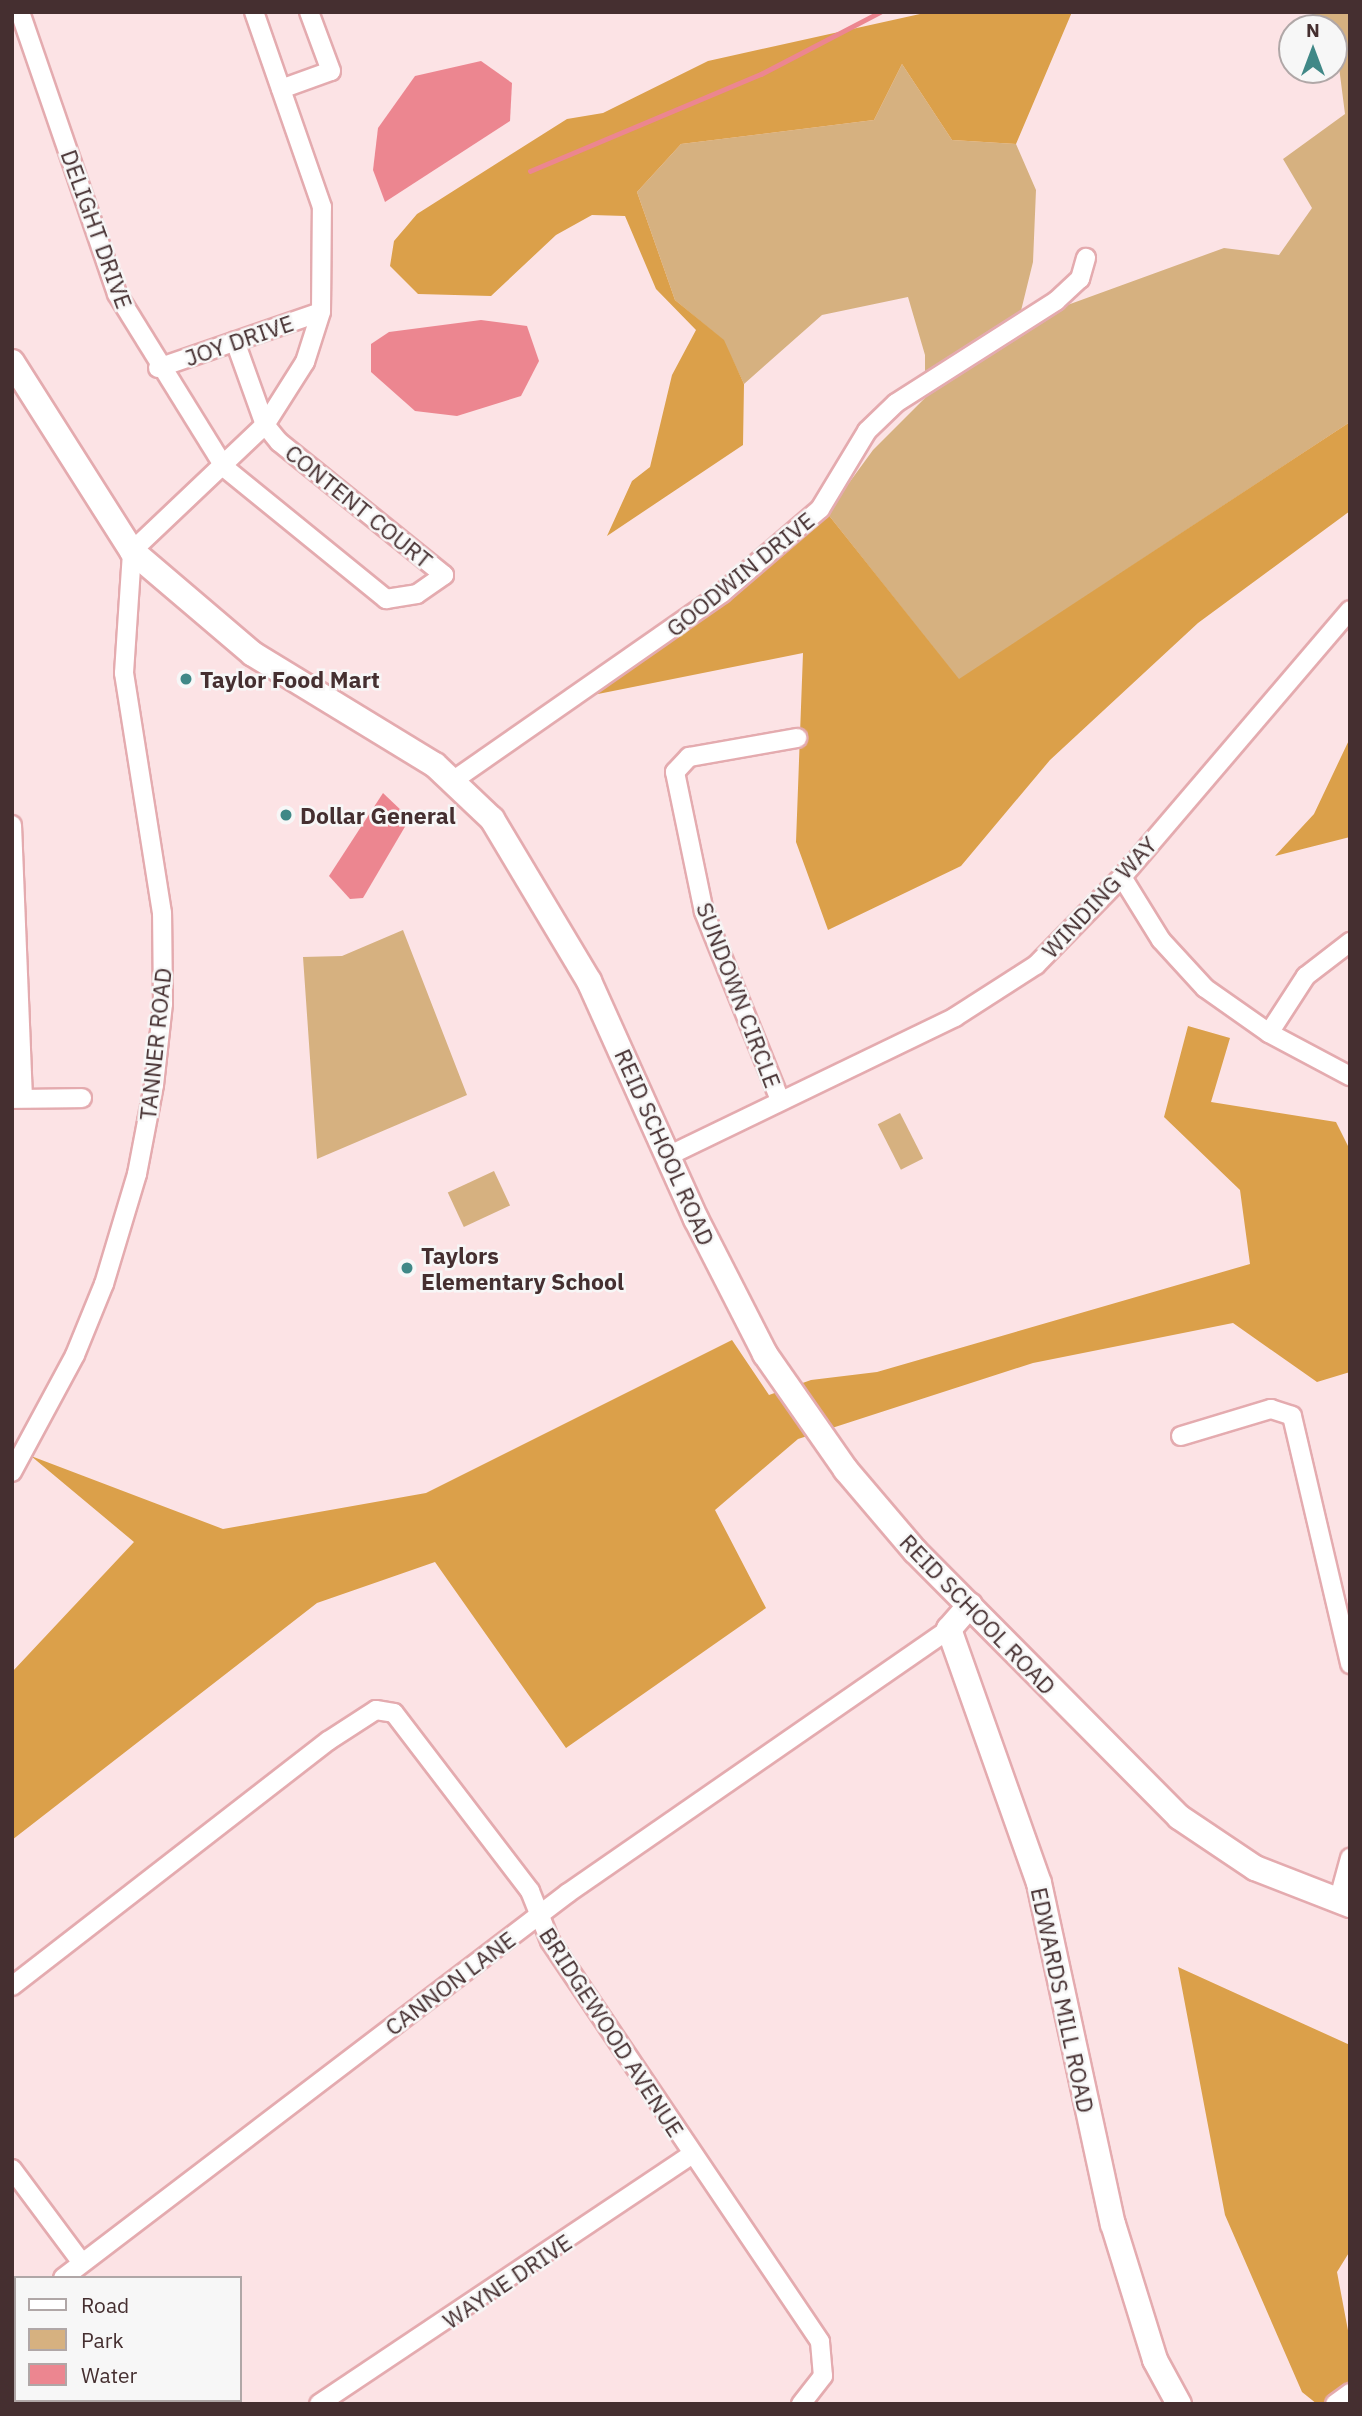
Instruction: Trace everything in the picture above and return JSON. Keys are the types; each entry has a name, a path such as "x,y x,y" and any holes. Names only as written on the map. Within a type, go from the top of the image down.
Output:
{"street":[{"name":"DELIGHT DRIVE","path":"20,12 117,294 158,368 225,468"},
{"path":"132,551 225,468 265,425 304,362 320,312 322,207 254,12"},
{"path":"281,89 331,71 309,12"},
{"name":"GOODWIN DRIVE","path":"454,780 722,593 820,509 877,420 941,369 1056,301 1080,279 1086,258"},
{"name":"JOY DRIVE","path":"158,368 320,312"},
{"name":"CONTENT COURT","path":"225,468 386,598 417,594 444,575 265,425 235,341"},
{"name":"REID SCHOOL ROAD","path":"12,362 132,551 253,654 454,780 492,819 541,893 589,981 731,1291 798,1406 915,1551 1179,1817 1255,1868 1344,1903"},
{"name":"TANNER ROAD","path":"12,1472 75,1355 104,1284 137,1174 154,1086 163,926 124,673 132,551"},
{"name":"WINDING WAY","path":"668,1156 1001,989 1058,945 1122,877 1350,610"},
{"name":"SUNDOWN CIRCLE","path":"780,1100 704,912 675,772 689,757 797,738"},
{"path":"12,825 18,1098 82,1098"},
{"path":"1122,877 1188,972 1269,1033 1350,1076"},
{"path":"1269,1033 1307,976 1350,942"},
{"path":"1181,1436 1271,1409 1292,1416 1350,1664"},
{"path":"949,1629 970,1605"},
{"name":"CANNON LANE","path":"66,2276 538,1915 949,1629"},
{"name":"EDWARDS MILL ROAD","path":"949,1629 997,1750 1039,1883 1113,2224 1142,2324 1179,2404"},
{"name":"BRIDGEWOOD AVENUE","path":"12,1986 328,1741 381,1709 400,1719 530,1891 538,1915 691,2154 820,2342 823,2376 802,2404"},
{"path":"1344,1903 1350,1858"},
{"name":"WAYNE DRIVE","path":"319,2404 691,2154"},
{"path":"12,2169 82,2263"},
{"path":"1335,2404 1350,2393"}],"green space":[{"path":"1311,12 1350,12 1350,422 959,680 827,513 873,450 925,398 925,355 908,297 822,315 744,384 723,340 675,300 637,192 681,144 874,120 902,64 952,140 1016,144 1036,190 1033,262 1018,323 1224,248 1279,255 1312,208 1283,159 1345,114 1341,84 1348,84 1348,14"},
{"path":"403,930 467,1095 317,1159 303,957 342,956"},
{"path":"900,1113 923,1158 901,1170 878,1124"},
{"path":"494,1171 510,1205 464,1227 448,1193"}],"shaded area":[{"path":"929,12 1072,12 1016,144 952,140 902,64 874,120 681,144 637,192 675,300 724,340 744,384 743,445 607,536 632,481 650,467 672,375 696,330 656,289 625,216 592,215 556,235 491,296 418,294 390,266 394,241 417,214 567,119 603,113 708,61"},
{"path":"1350,422 1350,511 1198,623 1050,760 961,866 828,930 796,842 803,653 593,695 827,513 959,679"},
{"path":"1350,738 1350,837 1275,856 1314,814"},
{"path":"1188,1026 1230,1038 1211,1102 1336,1122 1350,1150 1350,1372 1317,1382 1233,1323 1033,1363 798,1439 715,1510 766,1608 566,1748 435,1562 317,1603 12,1840 12,1672 134,1542 31,1456 223,1529 426,1493 732,1340 769,1395 811,1380 877,1372 1250,1264 1240,1190 1164,1117"},
{"path":"1178,1967 1350,2045 1350,2251 1337,2272 1350,2341 1350,2404 1317,2404 1302,2392 1225,2215"}],"water":[{"path":"481,61 512,83 510,121 385,202 373,170 378,128 415,76"},
{"path":"481,320 527,326 539,361 521,396 457,416 415,411 371,372 371,344 389,332"},
{"path":"383,793 404,813 406,825 363,898 350,899 329,876"}],"waterway":[{"path":"530,171 761,74 880,12"}],"place":[{"name":"Taylor Food Mart","path":"186,679"},
{"name":"Dollar General","path":"286,815"},
{"name":"Taylors Elementary School","path":"407,1268"}]}
